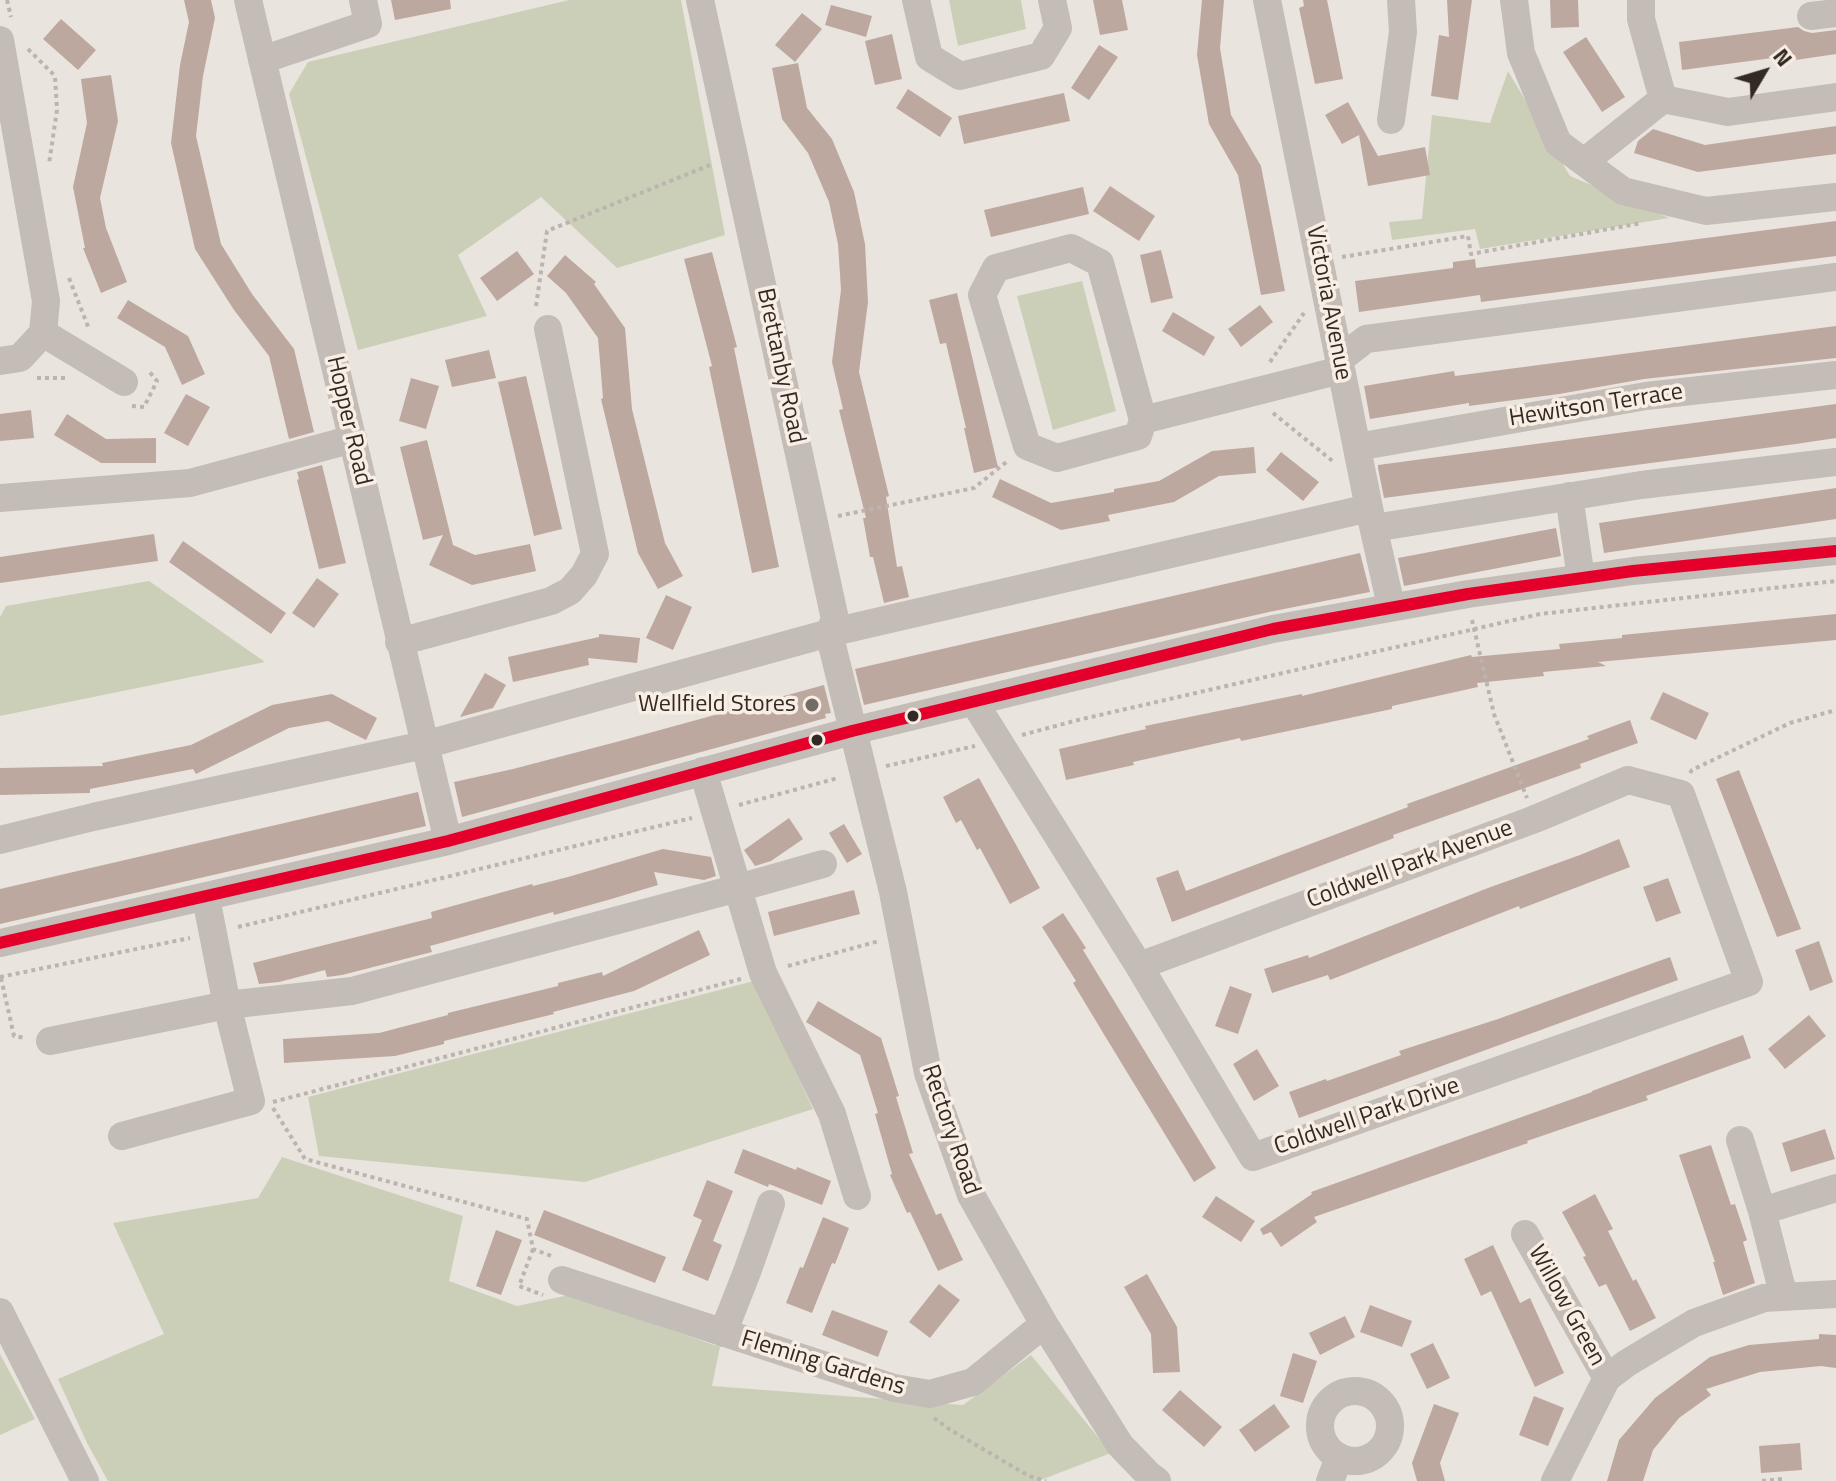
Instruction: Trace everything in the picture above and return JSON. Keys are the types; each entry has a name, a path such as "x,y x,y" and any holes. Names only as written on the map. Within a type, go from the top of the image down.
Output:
{"street":[{"name":"Hopper Road","path":"248,0 448,841"},
{"path":"262,60 368,24 363,0"},
{"name":"Brettanby Road","path":"700,0 835,619 829,633 852,731"},
{"path":"916,0 929,57 960,76 1041,56 1058,28 1052,0"},
{"name":"Victoria Avenue","path":"1267,0 1391,606"},
{"path":"1391,120 1403,32 1401,0"},
{"path":"1514,0 1521,53 1558,143 1623,191 1706,211 1836,197"},
{"path":"1641,0 1641,19 1663,99"},
{"path":"0,361 20,358 43,333 46,301 12,33"},
{"path":"1584,162 1663,99 1728,112 1836,97"},
{"path":"1071,248 1100,263 1143,420 1138,436 1057,458 1027,446 982,295 996,268 1071,248"},
{"path":"1143,420 1264,389 1340,365 1366,339 1836,277"},
{"path":"399,642 551,601 570,591 584,575 595,554 548,329"},
{"path":"43,333 129,383"},
{"name":"Hewitson Terrace","path":"1360,460 1646,396 1836,375"},
{"path":"0,498 190,483 353,439"},
{"path":"0,840 424,745 829,633 1372,518 1836,462"},
{"path":"1569,496 1581,578"},
{"path":"0,943 448,841 852,731 1273,629 1391,606 1581,578 1836,551"},
{"name":"Coldwell Park Drive","path":"974,702 1139,966 1253,1157 1749,982 1681,794"},
{"name":"Rectory Road","path":"852,731 893,892 928,1073 971,1195 1044,1324 1120,1445 1150,1479"},
{"path":"703,771 763,973 832,1114 857,1196"},
{"name":"Coldwell Park Avenue","path":"1139,966 1535,819 1628,780 1681,794"},
{"path":"50,1041 227,1005 352,991 823,864"},
{"path":"122,1136 251,1101 227,1005 206,898"},
{"path":"1740,1140 1784,1297"},
{"path":"1762,1211 1836,1188"},
{"name":"Fleming Gardens","path":"723,1333 771,1204"},
{"name":"Willow Green","path":"1525,1234 1607,1378"},
{"name":"Fleming Gardens","path":"562,1280 894,1388 930,1394 973,1382 1044,1324"},
{"name":"Willow Green","path":"1555,1481 1607,1378 1627,1363 1694,1323 1764,1298 1836,1294"},
{"path":"0,1312 85,1481"}],"path":[{"path":"7,0 12,33 55,76 57,110 47,175"},
{"path":"548,329 536,309 547,231 734,155"},
{"path":"1320,261 1468,236 1471,254 1669,218 1673,203"},
{"path":"68,275 88,328 99,335"},
{"path":"1306,310 1261,375 1270,410 1350,476 1360,460"},
{"path":"37,378 69,378"},
{"path":"157,381 144,407 129,383 157,381"},
{"path":"814,521 974,488 1027,446"},
{"path":"50,1041 14,1036 0,976 213,933 715,812 862,771 1540,614 1836,581"},
{"path":"1468,594 1494,714 1535,819"},
{"path":"1681,794 1692,770 1790,723 1836,710"},
{"path":"533,1249 564,1261 562,1280 547,1296 519,1286 533,1249 527,1219 305,1159 270,1103 901,935"},
{"path":"927,1413 1029,1476 1046,1481"},
{"path":"1762,1481 1785,1481"}],"green space":[{"path":"569,0 681,0 725,235 617,268 541,197 458,255 487,316 358,350 289,94 308,62"},
{"path":"949,0 1021,0 1026,29 958,46"},
{"path":"1508,71 1570,176 1669,218 1480,249 1475,229 1392,240 1389,222 1422,219 1432,115 1490,123"},
{"path":"1082,281 1116,411 1053,430 1017,296"},
{"path":"149,581 265,662 0,716 0,617 6,606"},
{"path":"754,981 813,1109 585,1182 319,1156 308,1097"},
{"path":"282,1157 463,1216 449,1281 517,1306 569,1295 720,1347 712,1386 963,1405 1031,1355 1111,1453 1038,1481 108,1481 58,1379 164,1334 113,1223 258,1198"},
{"path":"0,1354 35,1419 0,1435"}],"building":[{"path":"184,0 211,0 215,18 203,76 196,136 221,244 252,294 294,349 314,432 289,439 269,356 234,310 195,249 171,143 180,65 189,22"},
{"path":"391,0 450,0 451,9 395,20"},
{"path":"1093,0 1122,0 1128,30 1100,35"},
{"path":"1202,0 1224,0 1220,48 1231,115 1261,166 1285,291 1261,295 1238,175 1209,124 1197,55"},
{"path":"1303,0 1327,0 1343,79 1315,84 1299,8 1304,6"},
{"path":"1447,0 1472,0 1458,100 1431,96 1439,35 1449,37"},
{"path":"1550,0 1578,0 1579,27 1551,28"},
{"path":"831,5 872,16 866,37 825,25"},
{"path":"802,13 822,29 795,62 775,45"},
{"path":"61,19 96,50 78,70 43,39"},
{"path":"1798,27 1812,33 1836,30 1836,54 1796,60 1795,55 1682,70 1679,42"},
{"path":"892,34 902,79 875,85 865,41"},
{"path":"1586,37 1625,97 1602,112 1563,52"},
{"path":"1099,45 1118,57 1089,100 1071,88"},
{"path":"798,63 807,108 832,139 854,192 865,244 868,302 859,372 889,496 886,497 897,567 902,566 909,597 884,603 873,557 870,557 863,518 866,518 839,410 843,409 832,362 841,290 838,244 829,202 808,153 782,119 772,68"},
{"path":"111,75 118,121 100,198 106,228 127,282 101,293 83,248 73,187 87,123 81,79"},
{"path":"908,89 952,118 940,137 896,108"},
{"path":"1064,93 1070,121 964,144 958,116"},
{"path":"1348,102 1378,156 1425,147 1430,175 1368,186 1359,135 1342,144 1325,115"},
{"path":"1836,126 1836,154 1698,172 1634,153 1638,141 1653,129 1705,145"},
{"path":"1110,186 1155,216 1139,241 1093,211"},
{"path":"1083,187 1089,214 991,237 984,210"},
{"path":"1836,221 1836,256 1481,302 1480,295 1359,312 1355,281 1453,268 1453,262 1475,259 1476,268"},
{"path":"1161,250 1173,298 1151,303 1140,255"},
{"path":"517,251 534,274 497,301 480,278"},
{"path":"712,252 737,347 734,348 779,567 752,573 709,367 712,366 684,259"},
{"path":"565,255 596,282 594,284 625,328 632,409 665,543 683,576 658,589 638,553 601,399 598,338 566,293 547,276"},
{"path":"957,293 998,467 974,473 946,343 940,344 929,300"},
{"path":"128,300 188,336 205,374 182,385 165,347 117,318"},
{"path":"1260,305 1273,322 1241,347 1228,329"},
{"path":"1173,312 1215,337 1204,356 1162,331"},
{"path":"1836,326 1836,358 1644,379 1559,394 1469,406 1469,403 1370,419 1364,386 1454,371 1455,376"},
{"path":"489,350 496,378 452,387 445,360"},
{"path":"526,376 562,529 534,536 498,382"},
{"path":"411,378 439,386 426,429 399,421"},
{"path":"186,394 210,407 188,446 164,433"},
{"path":"1836,404 1836,438 1796,444 1384,498 1378,468 1378,465"},
{"path":"31,410 34,438 0,441 0,414"},
{"path":"67,414 106,439 156,438 156,463 101,463 54,435"},
{"path":"427,440 453,545 475,555 530,544 536,571 472,585 429,565 443,535 423,540 400,447"},
{"path":"1254,447 1256,473 1219,476 1174,502 1108,515 1110,521 1061,530 992,497 1000,479 1051,503 1114,492 1114,489 1159,481 1212,451"},
{"path":"1281,452 1319,482 1303,501 1266,470"},
{"path":"322,465 346,563 319,569 297,472"},
{"path":"1836,488 1836,519 1604,553 1599,523"},
{"path":"1556,528 1561,556 1404,586 1398,558"},
{"path":"154,534 158,561 0,583 0,557"},
{"path":"183,541 286,613 271,634 169,562"},
{"path":"1360,553 1370,592 1269,612 864,705 855,669"},
{"path":"317,578 339,594 314,628 292,613"},
{"path":"666,595 692,607 673,650 646,638"},
{"path":"1836,614 1836,640 1598,662 1606,666 1477,683 1478,687 1392,706 1392,709 1241,741 1240,738 1066,780 1059,749 1146,729 1145,726 1302,696 1471,655 1560,649 1559,644 1622,638 1622,635"},
{"path":"599,634 640,638 637,663 588,658 589,665 513,682 508,657 599,637"},
{"path":"485,673 506,685 493,708 460,717"},
{"path":"824,685 831,713 825,714 826,718 462,817 454,782 620,741"},
{"path":"1663,692 1709,713 1696,740 1650,719"},
{"path":"332,694 377,718 366,740 328,721 289,728 196,774 193,769 90,789 90,793 0,795 0,768 103,766 102,763 191,745 272,705"},
{"path":"1630,720 1638,743 1580,764 1581,768 1393,835 1394,838 1172,922 1156,878 1178,870 1186,891 1408,807 1407,804 1589,739 1587,736"},
{"path":"1739,770 1801,929 1777,937 1716,779"},
{"path":"979,778 1040,888 1010,904 980,848 977,850 961,820 956,823 943,797"},
{"path":"418,792 426,826 0,924 0,889"},
{"path":"789,818 803,839 771,861 755,866 744,850"},
{"path":"844,824 862,854 847,863 829,833"},
{"path":"1619,839 1630,867 1520,909 1519,906 1330,980 1328,975 1272,993 1264,969 1308,955 1309,958"},
{"path":"663,849 711,857 716,876 704,880 654,872 658,885 430,946 432,952 342,975 327,977 325,970 259,984 253,963 432,918 431,912"},
{"path":"1668,878 1681,913 1656,922 1643,887"},
{"path":"854,890 860,914 774,936 768,912"},
{"path":"1063,913 1216,1168 1194,1182 1042,927"},
{"path":"699,930 710,955 634,991 395,1056 284,1063 283,1039 379,1033 558,986 558,983 602,972 603,976"},
{"path":"1819,941 1833,982 1810,991 1795,950"},
{"path":"1670,957 1678,980 1299,1118 1289,1092 1401,1055 1399,1051"},
{"path":"1230,986 1252,994 1238,1034 1215,1026"},
{"path":"818,1001 881,1038 913,1153 909,1154 936,1215 941,1213 963,1260 938,1271 890,1175 875,1114 878,1113 860,1055 806,1022"},
{"path":"1809,1015 1826,1036 1785,1069 1768,1049"},
{"path":"1743,1035 1751,1058 1646,1096 1648,1100 1314,1217 1317,1222 1281,1247 1271,1232 1263,1235 1260,1229 1311,1192"},
{"path":"1257,1049 1279,1086 1254,1101 1233,1064"},
{"path":"1825,1129 1835,1159 1791,1172 1782,1143"},
{"path":"1711,1145 1731,1205 1735,1204 1747,1240 1743,1242 1755,1283 1723,1295 1679,1155"},
{"path":"743,1149 831,1181 822,1205 734,1173"},
{"path":"707,1180 733,1191 713,1241 722,1245 708,1281 682,1270 702,1220 693,1216"},
{"path":"1595,1194 1613,1229 1608,1231 1656,1318 1630,1331 1606,1284 1599,1287 1562,1212"},
{"path":"1216,1196 1255,1221 1241,1242 1202,1217"},
{"path":"544,1210 666,1257 655,1283 534,1235"},
{"path":"823,1217 849,1228 812,1313 786,1303"},
{"path":"496,1230 522,1240 501,1295 476,1286"},
{"path":"1493,1245 1520,1303 1530,1298 1564,1373 1535,1387 1491,1291 1481,1296 1464,1259"},
{"path":"1147,1274 1177,1327 1180,1372 1153,1373 1151,1334 1124,1287"},
{"path":"939,1284 960,1300 930,1338 909,1322"},
{"path":"1370,1305 1412,1321 1402,1347 1360,1332"},
{"path":"832,1310 888,1331 878,1357 822,1335"},
{"path":"1345,1316 1355,1337 1320,1355 1309,1333"},
{"path":"1819,1334 1836,1335 1836,1368 1821,1366 1760,1372 1706,1389 1711,1395 1679,1418 1653,1450 1643,1481 1607,1481 1619,1440 1655,1398 1710,1357 1749,1345 1819,1339"},
{"path":"1433,1343 1450,1378 1427,1389 1410,1354"},
{"path":"1293,1353 1317,1361 1303,1403 1280,1396"},
{"path":"1180,1390 1222,1427 1204,1447 1162,1410"},
{"path":"1534,1396 1564,1408 1548,1446 1519,1435"},
{"path":"1274,1404 1290,1427 1255,1452 1239,1430"},
{"path":"1434,1404 1459,1413 1440,1463 1445,1481 1417,1481 1412,1463"},
{"path":"1800,1443 1802,1470 1761,1473 1759,1446"}],"transit line":[{"path":"0,943 448,841 852,731 1273,629 1468,594 1633,571 1836,551"}],"place":[{"name":"Wellfield Stores","path":"812,705"}]}
